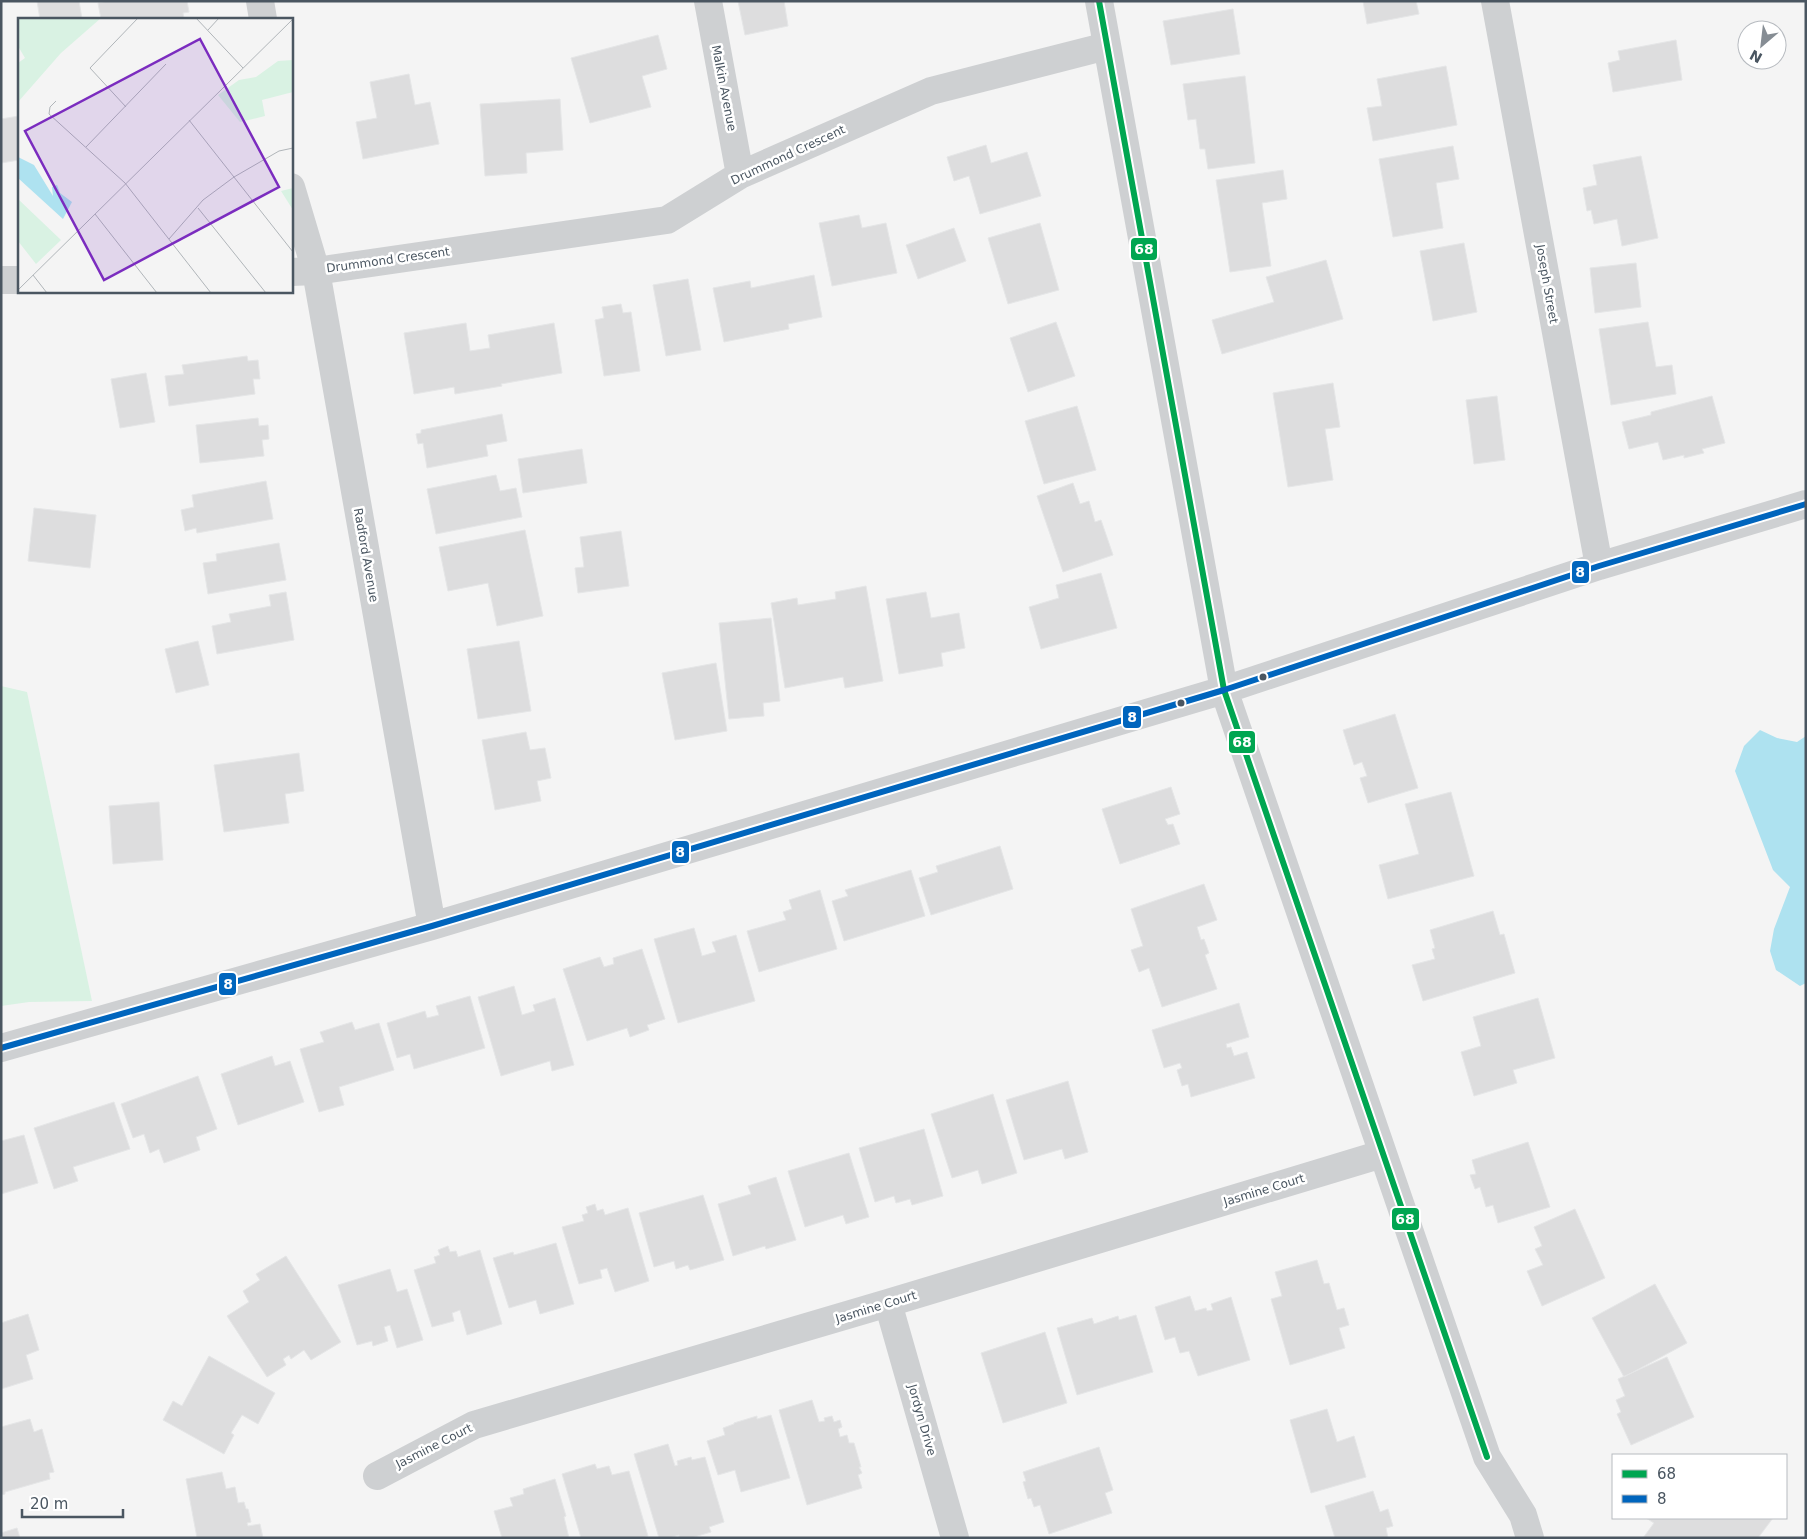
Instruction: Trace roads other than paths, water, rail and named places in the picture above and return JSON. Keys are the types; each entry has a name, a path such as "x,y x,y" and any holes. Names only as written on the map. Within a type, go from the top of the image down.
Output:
{"street":[{"path":"260,1 263,18"},
{"name":"Malkin Avenue","path":"708,1 740,174"},
{"path":"1099,1 1224,690 1487,1457 1523,1515 1530,1538"},
{"name":"Joseph Street","path":"1495,1 1600,566"},
{"name":"Drummond Crescent","path":"303,271 668,220 740,174 931,91 1107,46"},
{"name":"Radford Avenue","path":"292,194 303,271 432,926"},
{"path":"1,280 18,280"},
{"path":"1,1048 432,926 1224,690 1600,566 1806,504"},
{"name":"Jasmine Court","path":"377,1476 474,1425 1382,1154"},
{"name":"Jordyn Drive","path":"888,1303 955,1538"}],"water":[{"path":"1760,730 1777,738 1797,742 1806,736 1806,983 1800,986 1776,970 1770,951 1774,929 1790,887 1773,870 1735,771 1744,746"}]}
